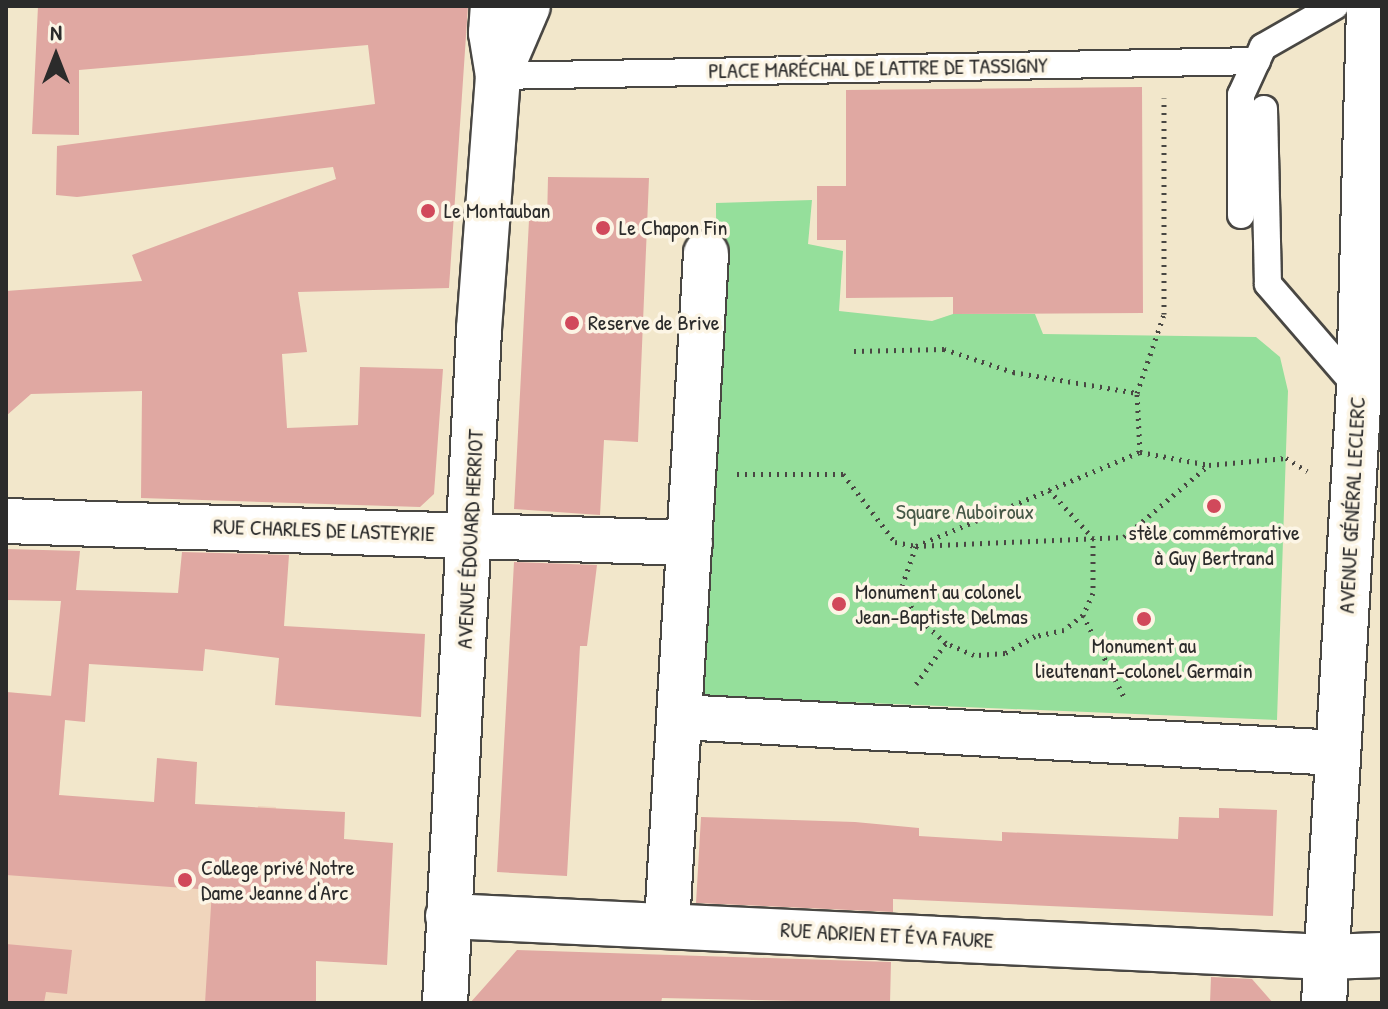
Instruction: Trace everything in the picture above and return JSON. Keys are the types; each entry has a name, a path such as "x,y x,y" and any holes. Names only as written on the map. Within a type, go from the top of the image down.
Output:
{"street":[{"name":"AVENUE ÉDOUARD HERRIOT","path":"445,1003 472,534 479,329 498,76 491,33 493,6"},
{"name":"AVENUE ÉDOUARD HERRIOT","path":"498,76 528,6"},
{"name":"AVENUE GÉNÉRAL LECLERC","path":"1324,1003 1338,753 1363,476 1359,389 1372,229 1369,6"},
{"path":"667,924 706,253"},
{"name":"RUE CHARLES DE LASTEYRIE","path":"6,521 690,543"},
{"path":"680,717 1338,753"},
{"name":"RUE ADRIEN ET ÉVA FAURE","path":"448,916 1326,957 1382,955"}],"lane":[{"path":"1241,215 1241,95 1263,47 1335,6"},
{"name":"PLACE MARÉCHAL DE LATTRE DE TASSIGNY","path":"498,76 1257,61"},
{"path":"1264,109 1268,284 1359,389"}],"path":[{"path":"1140,452 1137,393 1164,314 1164,62"},
{"path":"854,351 944,349 1013,372 1137,393"},
{"path":"1049,490 1093,538 1093,593 1083,615 1064,630 1035,636 1005,653 974,655 946,643 915,615 902,586 916,546 1049,490 1140,452 1209,465 1286,458 1363,476"},
{"path":"692,476 843,474 895,542 916,546 1124,537 1209,465"},
{"path":"1083,615 1144,744"}],"shaded area":[{"path":"6,692 67,697 59,795 256,832 258,806 276,807 265,1003 6,1003"}],"green space":[{"name":"Square Auboiroux","path":"812,200 808,244 843,251 839,311 932,321 953,314 1035,314 1043,334 1256,337 1280,357 1288,391 1277,720 704,696 717,475 716,203"}],"building":[{"path":"38,6 468,6 449,288 298,292 307,352 282,354 287,428 358,425 360,367 443,369 434,494 420,507 141,498 142,391 31,394 6,416 6,291 142,281 132,255 336,179 333,167 77,197 56,195 57,146 375,104 368,45 79,70 79,135 32,134"},
{"path":"1142,87 1143,313 953,314 953,297 846,298 846,240 817,240 817,186 846,186 846,90"},
{"path":"548,177 649,178 638,442 604,440 600,515 514,509 529,220 547,222"},
{"path":"6,549 80,551 76,590 178,593 182,552 289,555 284,626 425,634 421,717 275,705 279,658 205,649 203,671 89,664 85,722 65,720 59,795 154,802 157,758 197,762 195,804 345,812 344,839 393,843 387,965 316,961 316,1003 205,1003 212,890 6,875 6,692 51,696 61,601 6,600"},
{"path":"514,562 597,565 587,646 580,646 567,876 497,872"},
{"path":"1219,808 1277,810 1273,916 893,899 893,912 696,903 701,817 855,822 919,828 919,836 1002,841 1002,832 1178,839 1179,817 1219,818"},
{"path":"6,944 72,950 67,994 46,992 44,1003 6,1003"},
{"path":"517,950 891,962 890,1003 662,998 661,1003 470,1003"},
{"path":"1211,977 1252,979 1273,1003 1210,1003"}],"place":[{"name":"Le Montauban","path":"428,211"},
{"name":"Le Chapon Fin","path":"603,228"},
{"name":"Reserve de Brive","path":"572,323"},
{"name":"stèle commémorative à Guy Bertrand","path":"1214,506"},
{"name":"Monument au colonel Jean-Baptiste Delmas","path":"839,604"},
{"name":"Monument au lieutenant-colonel Germain","path":"1144,619"},
{"name":"College privé Notre Dame Jeanne d'Arc","path":"185,880"}]}
